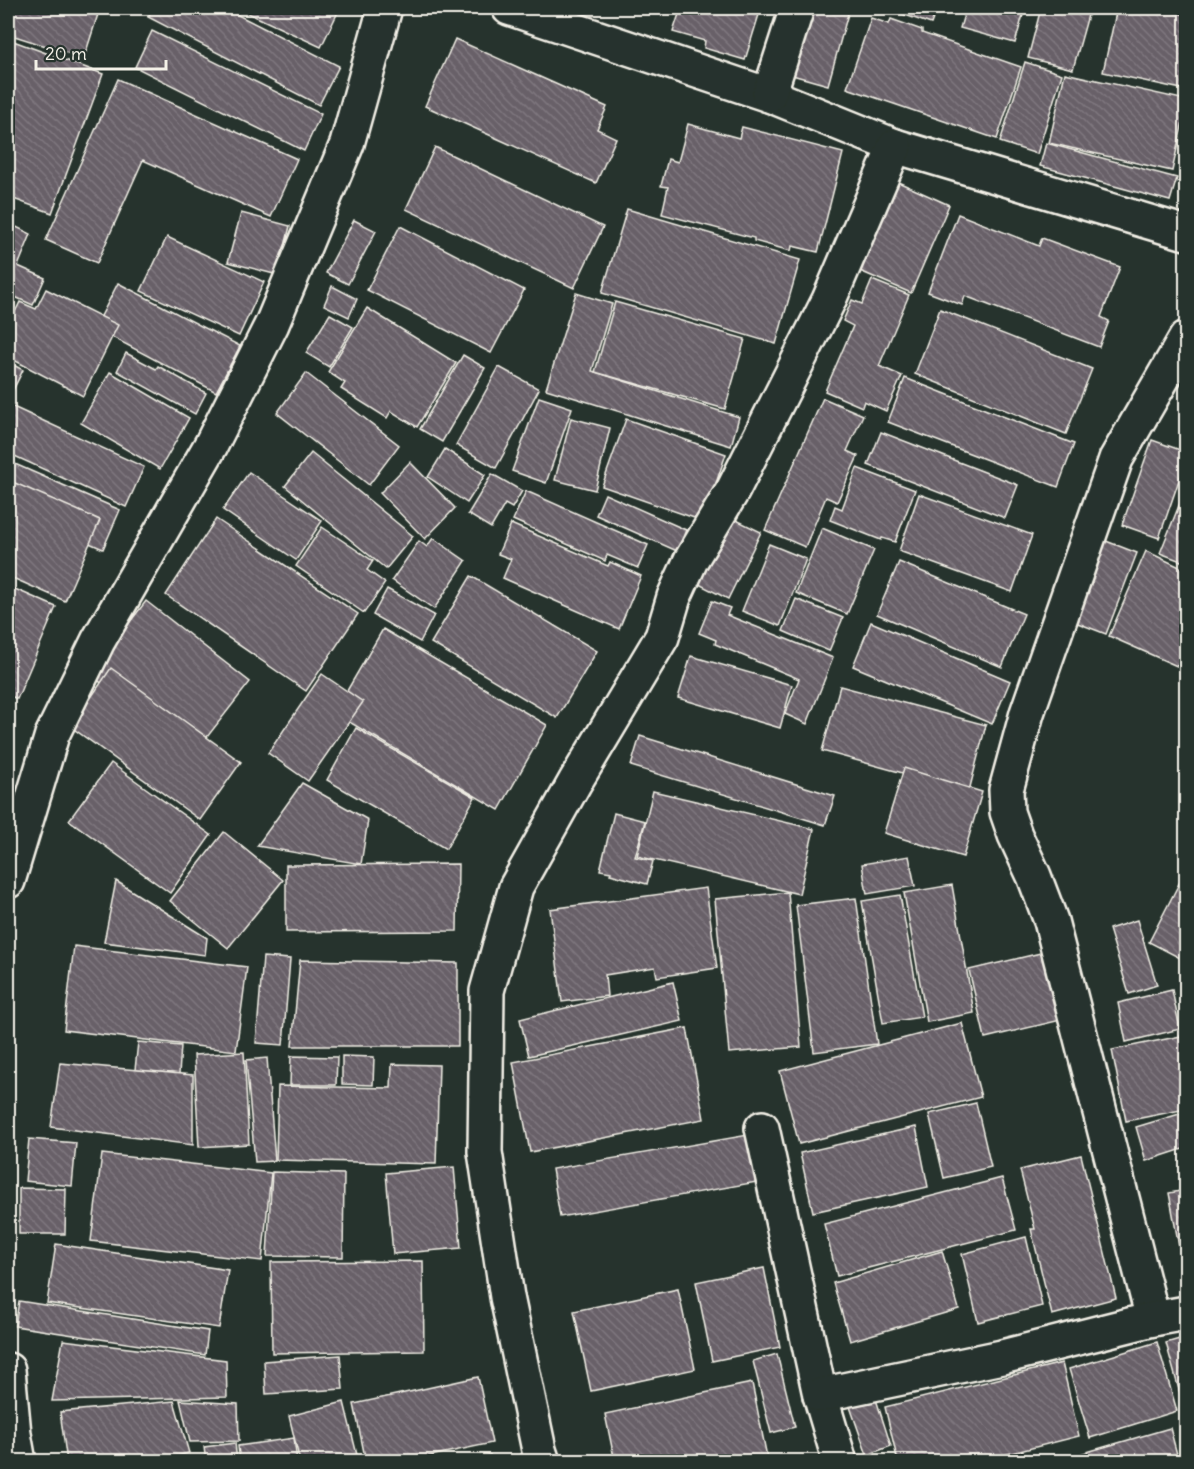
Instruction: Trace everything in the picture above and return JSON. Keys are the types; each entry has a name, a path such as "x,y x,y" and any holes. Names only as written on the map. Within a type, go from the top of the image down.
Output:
{"street":[{"path":"8,881 52,735 98,641 211,445 272,324 347,144 385,8"},
{"path":"509,8 769,95 895,146 1186,233"},
{"path":"769,95 797,8"},
{"path":"543,1461 507,1297 485,1152 487,991 516,886 662,637 674,597 691,560 733,490 829,300 895,146"},
{"path":"1153,1319 1051,921 1034,876 1014,835 1007,812 1006,790 1027,713 1116,459 1186,338"},
{"path":"762,1128 820,1395 840,1461"},
{"path":"820,1395 1002,1357 1153,1319 1186,1313"},
{"path":"8,1370 19,1461"}],"building":[{"path":"8,8 100,8 84,58 8,34"},
{"path":"153,8 224,8 339,66 319,105 148,17"},
{"path":"237,8 333,8 339,10 321,47"},
{"path":"681,8 761,8 745,60 704,48 705,41 673,32"},
{"path":"811,8 849,10 828,85 792,75"},
{"path":"885,8 937,8 931,24"},
{"path":"966,8 1025,8 1015,43 960,28"},
{"path":"1041,8 1090,8 1073,69 1028,58"},
{"path":"1117,8 1150,8 1186,15 1186,90 1103,72"},
{"path":"871,18 889,24 891,19 922,30 922,33 1021,67 997,139 847,88"},
{"path":"152,31 321,114 304,151 135,67"},
{"path":"8,39 103,74 52,213 8,197"},
{"path":"455,39 607,107 597,129 616,138 596,183 425,106"},
{"path":"1025,62 1062,74 1037,154 1000,142"},
{"path":"1065,73 1186,100 1172,171 1049,143"},
{"path":"118,79 297,159 271,217 143,160 97,263 46,240"},
{"path":"688,124 739,138 742,127 843,153 818,252 792,246 791,251 754,241 754,238 662,214 668,187 661,186 668,159 678,162"},
{"path":"1046,143 1177,178 1170,201 1040,166"},
{"path":"435,147 603,227 574,288 406,209"},
{"path":"898,182 949,205 911,293 860,271"},
{"path":"627,209 800,260 776,344 602,293"},
{"path":"241,213 290,226 278,275 228,262"},
{"path":"958,214 1039,246 1042,238 1120,267 1101,317 1109,321 1099,347 965,296 962,305 928,292"},
{"path":"354,220 376,231 348,284 326,273"},
{"path":"8,223 31,234 18,266 45,278 33,305 8,294"},
{"path":"400,226 524,290 491,353 367,290"},
{"path":"167,237 264,282 239,336 141,291"},
{"path":"872,280 909,295 879,366 902,376 886,411 864,401 862,407 825,391 853,326 843,321 852,300 862,304"},
{"path":"118,283 240,346 216,392 95,328"},
{"path":"332,286 357,299 349,317 324,305"},
{"path":"46,289 118,325 83,396 8,357 8,311 14,314 20,302 36,309"},
{"path":"576,293 612,304 592,371 739,417 731,446 546,389"},
{"path":"615,302 745,339 725,409 595,372"},
{"path":"367,308 456,363 417,427 391,411 387,418 341,389 345,383 328,372"},
{"path":"940,309 1092,369 1066,434 915,374"},
{"path":"330,314 353,327 329,367 306,353"},
{"path":"126,353 156,369 158,366 206,393 195,414 117,371"},
{"path":"463,355 485,368 442,442 420,429"},
{"path":"8,362 23,370 8,400"},
{"path":"499,367 539,389 496,468 456,445"},
{"path":"110,372 189,418 160,469 81,423"},
{"path":"306,373 399,445 369,485 277,413"},
{"path":"905,378 1074,444 1058,487 888,422"},
{"path":"539,397 572,408 546,483 512,471"},
{"path":"823,398 863,415 847,451 858,456 837,502 826,497 805,547 765,530"},
{"path":"11,406 144,467 126,507 8,453 8,414"},
{"path":"571,418 610,428 595,490 555,480"},
{"path":"626,419 726,454 703,521 602,486"},
{"path":"881,432 1018,485 1005,518 868,465"},
{"path":"1152,440 1186,452 1186,460 1159,538 1122,525"},
{"path":"445,449 485,475 467,503 428,477"},
{"path":"311,453 413,536 386,569 285,486"},
{"path":"8,461 120,510 103,549 8,508"},
{"path":"410,462 455,508 425,539 380,493"},
{"path":"857,468 915,490 895,542 882,538 881,540 830,520 835,506 842,509"},
{"path":"249,472 322,521 296,560 223,510"},
{"path":"492,474 522,491 512,508 505,504 491,528 468,514"},
{"path":"8,480 100,520 65,601 8,576"},
{"path":"1186,488 1186,563 1160,553"},
{"path":"526,491 648,545 638,568 607,555 605,561 513,520"},
{"path":"605,494 686,530 677,551 596,515"},
{"path":"919,494 1032,535 1012,592 899,551"},
{"path":"722,513 761,532 728,599 689,579"},
{"path":"216,519 358,614 306,691 166,595"},
{"path":"511,524 608,566 610,562 641,576 619,629 503,578 511,559 498,554"},
{"path":"322,527 373,561 367,570 385,583 364,613 296,566"},
{"path":"822,528 874,550 847,614 796,593"},
{"path":"433,538 466,561 434,609 392,580 419,541 427,547"},
{"path":"1106,541 1137,553 1106,634 1075,622"},
{"path":"769,544 806,559 780,626 742,611"},
{"path":"1146,551 1186,570 1186,670 1109,636"},
{"path":"899,562 1024,614 1002,667 877,614"},
{"path":"471,576 597,651 557,718 431,643"},
{"path":"8,586 56,607 17,699 8,695"},
{"path":"387,589 434,615 420,642 373,615"},
{"path":"796,599 843,618 829,651 783,631"},
{"path":"146,601 250,682 193,755 90,674"},
{"path":"712,601 730,608 727,615 833,658 807,724 785,714 799,679 715,644 716,640 699,633"},
{"path":"871,622 1010,681 992,724 853,666"},
{"path":"383,629 547,725 499,810 334,713"},
{"path":"691,656 792,685 780,728 678,698"},
{"path":"111,668 241,762 200,820 71,727"},
{"path":"322,674 363,702 308,781 268,753"},
{"path":"840,686 986,725 969,791 822,751"},
{"path":"356,728 475,797 446,849 327,780"},
{"path":"640,736 835,796 825,825 631,766"},
{"path":"111,763 211,835 170,893 69,820"},
{"path":"904,768 982,792 963,857 884,833"},
{"path":"302,783 368,820 361,864 257,846"},
{"path":"653,791 814,829 799,894 637,856"},
{"path":"614,813 645,821 635,857 653,861 647,884 600,870"},
{"path":"224,832 283,880 228,948 170,901"},
{"path":"909,856 915,886 867,894 862,864"},
{"path":"458,864 457,931 286,932 286,865"},
{"path":"1186,870 1186,944 1180,958 1149,942"},
{"path":"116,881 207,938 205,955 104,942"},
{"path":"952,885 974,1013 927,1022 904,893"},
{"path":"706,888 717,968 657,977 655,967 605,975 607,996 562,1002 550,909"},
{"path":"788,892 801,1047 729,1053 715,899"},
{"path":"900,895 922,1017 883,1023 862,901"},
{"path":"856,898 877,1044 814,1052 796,905"},
{"path":"1137,920 1157,985 1129,994 1109,929"},
{"path":"74,946 247,967 236,1051 64,1030"},
{"path":"1045,952 1061,1020 985,1038 969,970"},
{"path":"263,957 290,959 283,1045 256,1043"},
{"path":"300,960 458,963 458,1046 292,1046"},
{"path":"673,982 682,1021 529,1056 520,1019"},
{"path":"1172,990 1180,1029 1126,1042 1118,1003"},
{"path":"962,1023 981,1097 799,1144 780,1071"},
{"path":"687,1028 704,1119 530,1152 513,1062"},
{"path":"1186,1035 1186,1109 1126,1121 1112,1050"},
{"path":"138,1042 181,1046 179,1074 135,1070"},
{"path":"244,1052 249,1144 199,1147 194,1055"},
{"path":"291,1056 337,1057 336,1085 290,1085"},
{"path":"342,1056 374,1057 373,1085 342,1084"},
{"path":"267,1058 275,1161 255,1162 246,1060"},
{"path":"60,1063 193,1075 193,1145 51,1127"},
{"path":"392,1064 439,1065 436,1164 276,1160 278,1086 391,1088"},
{"path":"976,1103 991,1167 944,1178 929,1114"},
{"path":"1186,1112 1186,1148 1146,1161 1136,1127"},
{"path":"916,1127 928,1187 813,1212 800,1153"},
{"path":"748,1135 757,1182 560,1217 552,1169"},
{"path":"29,1139 76,1143 72,1186 25,1181"},
{"path":"102,1154 271,1173 262,1261 91,1241"},
{"path":"1081,1155 1116,1298 1052,1315 1031,1229 1035,1229 1020,1170"},
{"path":"454,1167 461,1248 393,1254 386,1173"},
{"path":"272,1172 344,1174 343,1257 267,1256"},
{"path":"1002,1178 1016,1230 837,1276 824,1224"},
{"path":"19,1188 66,1189 65,1234 19,1234"},
{"path":"1186,1190 1186,1284 1169,1193"},
{"path":"1026,1237 1042,1306 978,1322 962,1254"},
{"path":"56,1244 228,1270 219,1328 47,1303"},
{"path":"942,1251 959,1309 850,1341 833,1283"},
{"path":"423,1261 424,1351 272,1353 271,1262"},
{"path":"764,1268 780,1347 712,1361 696,1282"},
{"path":"678,1289 695,1369 591,1391 574,1311"},
{"path":"19,1301 208,1331 205,1355 15,1326"},
{"path":"1186,1337 1186,1396 1181,1397 1166,1343"},
{"path":"63,1340 226,1360 227,1397 52,1401"},
{"path":"1157,1342 1177,1411 1090,1438 1069,1369"},
{"path":"777,1354 795,1427 771,1433 753,1361"},
{"path":"340,1355 343,1389 266,1394 264,1361"},
{"path":"1062,1363 1079,1436 976,1462 898,1462 885,1407"},
{"path":"478,1377 492,1443 402,1462 366,1462 354,1404"},
{"path":"752,1383 768,1462 615,1462 605,1414"},
{"path":"874,1393 891,1446 867,1455 848,1401"},
{"path":"180,1400 238,1404 239,1441 190,1442"},
{"path":"174,1401 189,1453 152,1462 67,1462 60,1412"},
{"path":"344,1402 357,1455 331,1462 300,1462 289,1416"},
{"path":"1170,1428 1179,1462 1067,1462 1066,1458"},
{"path":"294,1438 297,1462 240,1462 238,1446"},
{"path":"235,1443 237,1462 206,1462 204,1447"},
{"path":"490,1455 492,1462 462,1462"}]}
